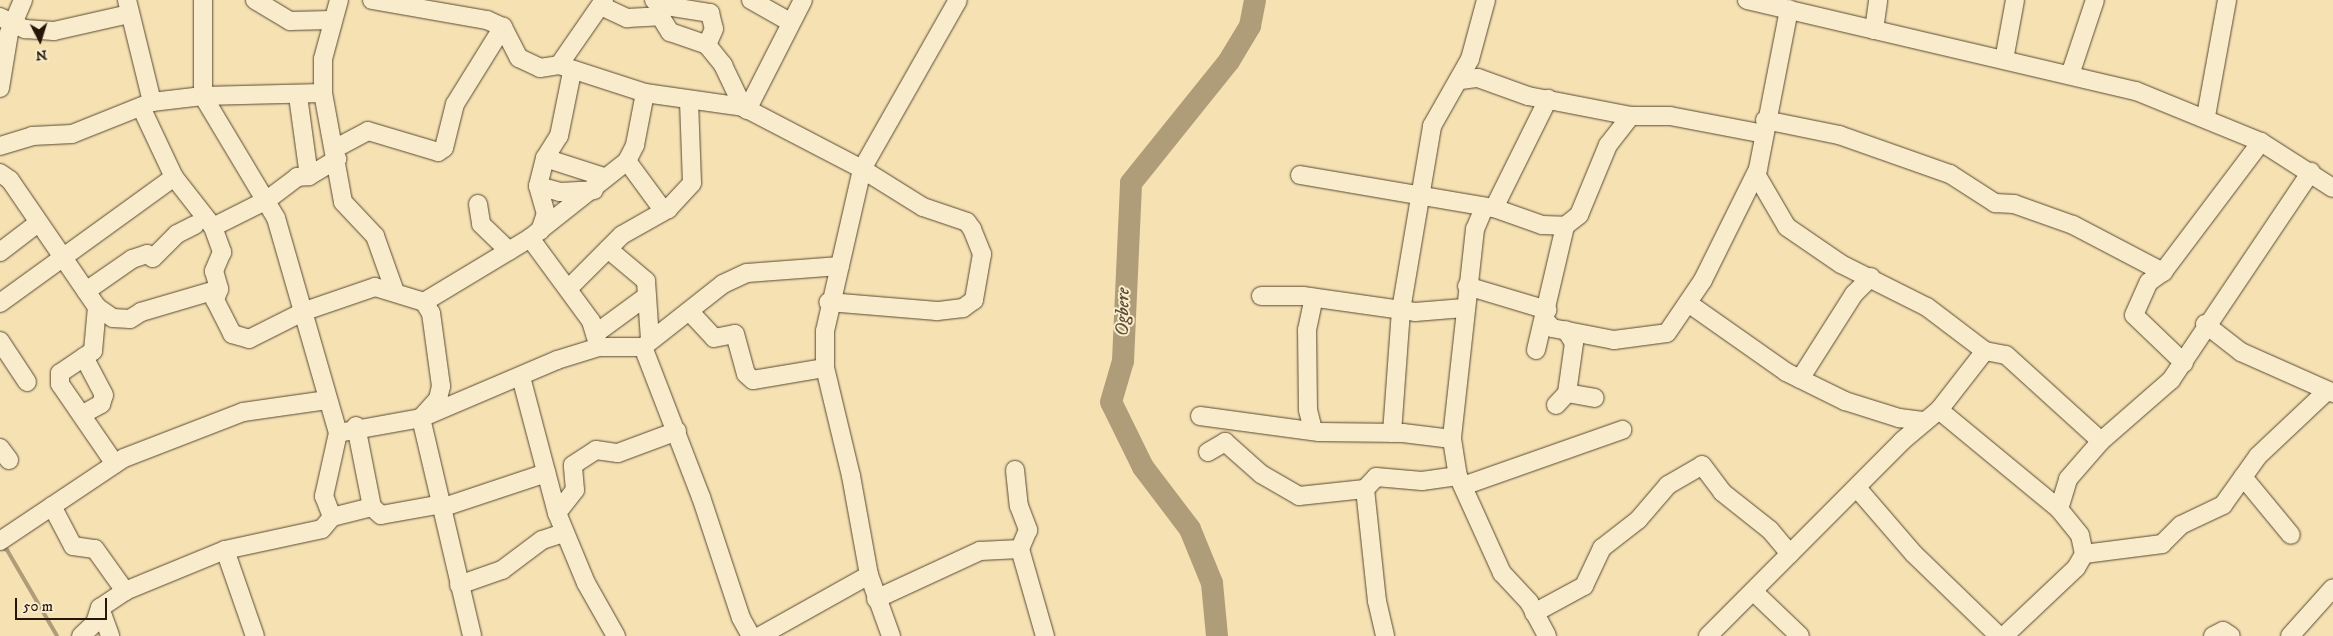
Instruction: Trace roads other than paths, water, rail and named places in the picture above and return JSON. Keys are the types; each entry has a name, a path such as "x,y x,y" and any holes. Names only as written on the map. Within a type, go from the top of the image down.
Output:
{"street":[{"path":"0,88 7,20 24,0"},
{"path":"203,0 203,96 267,200 276,218 296,296 306,311 327,400 338,433 324,496 332,517"},
{"path":"255,0 274,15 290,21 331,20"},
{"path":"339,0 331,20 323,93 337,154 343,202 375,236 394,289"},
{"path":"372,0 424,3 486,20 503,27 519,58 540,68 566,69 645,92 689,102 745,108 862,169 923,207 967,222 982,254 974,300 963,308 936,311 828,302"},
{"path":"469,0 486,20"},
{"path":"654,0 660,5 710,13 714,30 707,46"},
{"path":"751,0 790,22"},
{"path":"745,108 802,0"},
{"path":"891,636 876,599 869,575 851,476 825,368 828,302 840,266 862,169 958,0"},
{"path":"1392,433 1401,310 1420,213 1419,194 1432,126 1469,75 1486,0"},
{"path":"1748,0 1792,6 1874,30 2136,90 2206,116 2261,142 2311,172 2333,188"},
{"path":"1874,30 1878,0"},
{"path":"2004,60 2015,0"},
{"path":"2070,75 2095,0"},
{"path":"2206,116 2227,0"},
{"path":"595,334 569,288 542,260 535,235 546,214 538,186 545,158 559,136 566,69 603,3 627,18 660,16 676,36 707,46 723,65 745,108"},
{"path":"1467,286 1546,316 1552,328 1614,340 1654,338 1667,333 1688,303 1756,174 1792,6"},
{"path":"7,20 25,29 54,31 128,7 147,105 174,177 196,205 206,227 222,252 214,271 219,289 215,300 232,334 240,338 356,291 394,289 424,302 431,313 441,386 438,399 421,418"},
{"path":"81,284 132,259 147,254 153,258 177,234 206,227 267,200 297,177 309,176 368,131 438,152 444,148 454,104 503,27"},
{"path":"1469,75 1548,99 1631,116 1670,116 1838,135 1950,174 1995,203 2014,204 2073,225 2163,272"},
{"path":"424,302 535,235 627,161 635,145 645,92"},
{"path":"0,146 32,136 72,134 147,105 203,96 298,96 323,93"},
{"path":"298,96 309,176"},
{"path":"1547,636 1518,588 1502,573 1461,481 1452,439 1464,308 1475,229 1489,208 1548,99"},
{"path":"569,288 622,235 668,210 692,183 689,102"},
{"path":"1536,350 1546,316 1566,226 1579,215 1608,145 1631,116"},
{"path":"2184,363 2134,316 2149,282 2163,272 2261,142"},
{"path":"545,158 599,183"},
{"path":"627,161 654,199 668,210"},
{"path":"2059,509 2068,479 2101,441 2171,380 2184,363 2205,324 2311,172"},
{"path":"0,173 62,256 97,307 113,318 130,319 141,312 219,289"},
{"path":"1756,174 1788,227 1840,264 1872,277 1926,307 1985,351 2006,355 2101,441"},
{"path":"1300,175 1419,194 1489,208 1542,225 1566,226"},
{"path":"0,303 77,245 174,177"},
{"path":"538,186 560,192 599,183"},
{"path":"478,204 481,224 509,251"},
{"path":"0,252 38,223"},
{"path":"77,245 73,261 81,284"},
{"path":"608,249 646,281 644,298 647,343 740,618 751,636"},
{"path":"595,334 647,343 690,312 723,284 747,273 840,266"},
{"path":"1800,378 1854,294 1872,277"},
{"path":"1261,296 1314,298 1401,310 1464,308"},
{"path":"338,433 356,426 421,418 521,377 614,322 644,298"},
{"path":"1313,430 1308,410 1307,330 1314,298"},
{"path":"1688,303 1800,378 1844,401 1899,418 1925,421"},
{"path":"97,307 98,340 94,351 60,373 60,384 83,414 115,464"},
{"path":"690,312 714,338 735,334 746,374 753,380 825,368"},
{"path":"2084,554 2162,544 2181,525 2223,505 2258,456 2330,392 2241,352 2205,324"},
{"path":"1566,330 1574,343 1561,399 1595,398"},
{"path":"1,343 27,382"},
{"path":"1708,636 1755,593 1790,554 1925,421 1939,410 1985,351"},
{"path":"83,414 101,404 104,395 84,357"},
{"path":"521,377 564,533 616,636"},
{"path":"0,542 115,464 243,412 327,400"},
{"path":"1939,410 2059,509 2080,535 2084,554 2076,568 2004,636"},
{"path":"1200,416 1313,430 1392,433 1452,439"},
{"path":"421,418 444,506 459,585 472,636"},
{"path":"356,426 372,507 381,515 444,506 546,473"},
{"path":"557,513 575,490 573,464 596,450 618,453 677,430"},
{"path":"1208,452 1225,442 1261,474 1299,496 1365,489 1376,477 1422,481 1461,481 1622,430"},
{"path":"1534,612 1584,586 1602,548 1638,520 1668,485 1702,465 1722,492 1770,530 1790,554"},
{"path":"1015,470 1019,506 1028,530 1020,549 1045,636"},
{"path":"2243,477 2291,535"},
{"path":"1857,488 1914,554 1999,636"},
{"path":"1365,489 1377,601 1385,636"},
{"path":"52,506 73,546 95,549 125,591"},
{"path":"81,636 95,623 100,608 125,591 225,550 322,529 332,517 372,507"},
{"path":"459,585 502,570 542,540 564,533"},
{"path":"876,599 980,551 1020,549"},
{"path":"225,550 255,636"},
{"path":"760,636 869,575"},
{"path":"2290,636 2333,588"},
{"path":"1755,593 1800,636"},
{"path":"100,608 110,636"},
{"path":"2213,636 2223,631 2231,636"}],"waterway":[{"name":"Ogbere","path":"1217,636 1212,583 1190,529 1143,467 1111,402 1123,361 1131,183 1229,61 1250,26 1255,0"},
{"path":"0,547 7,550 57,636"}]}
